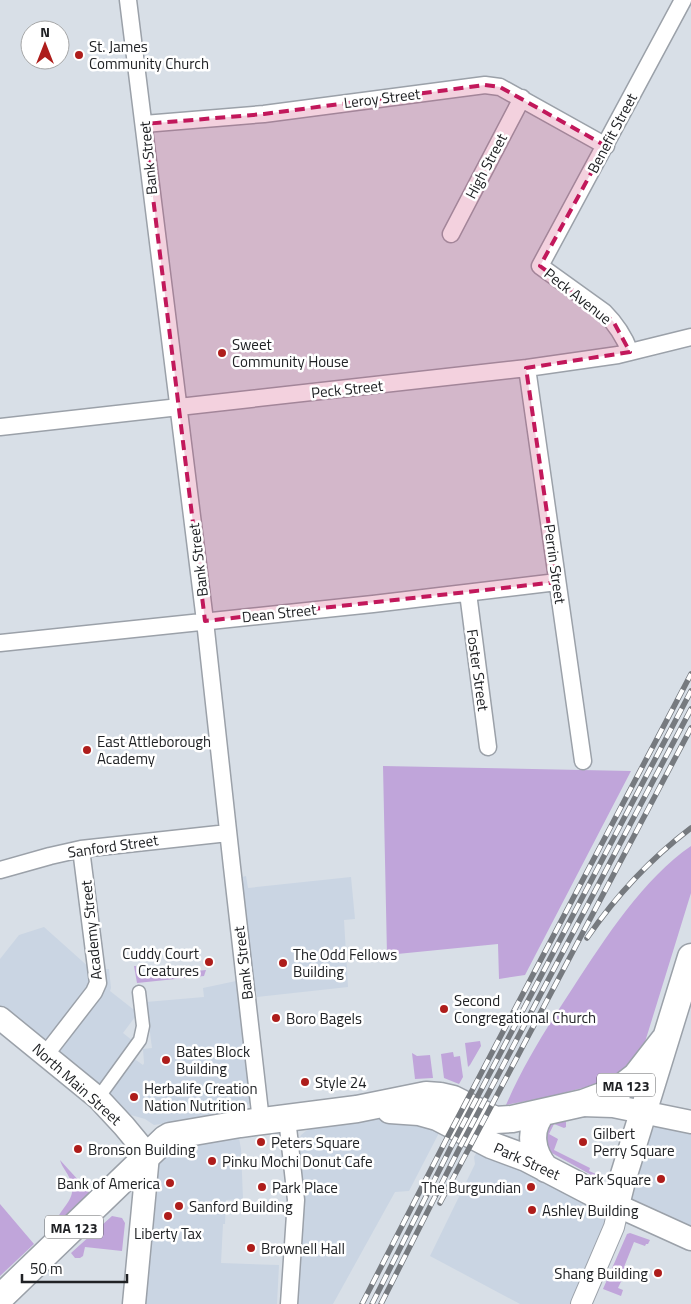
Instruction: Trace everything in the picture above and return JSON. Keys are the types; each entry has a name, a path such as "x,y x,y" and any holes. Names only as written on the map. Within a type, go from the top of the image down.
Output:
{"highway":[{"name":"MA 123","path":"571,1106 611,1093 628,1083 647,1065 664,1040 685,997 691,957"},
{"name":"MA 123","path":"616,1205 664,1040"},
{"name":"Park Street","path":"148,1155 170,1136 357,1109 413,1096 433,1095 452,1099 496,1120 512,1119 571,1106"},
{"name":"Park Street","path":"357,1109 412,1111 431,1115 491,1145 518,1154 616,1205"},
{"path":"543,1112 534,1124 533,1135 535,1152 546,1169"},
{"name":"MA 123","path":"0,1298 148,1155"}],"main road":[{"name":"North Main Street","path":"0,1018 98,1098 148,1155"},
{"path":"571,1106 604,1105 691,1122"},
{"path":"134,1304 148,1155"},
{"name":"Park Street","path":"616,1205 691,1239"}],"street":[{"name":"Bank Street","path":"128,0 206,621 228,833 274,1120 296,1200 289,1304"},
{"name":"Benefit Street","path":"540,266 683,0"},
{"name":"Leroy Street","path":"144,124 264,114 485,85 500,87 522,98 606,146"},
{"name":"High Street","path":"451,234 522,98"},
{"name":"Peck Avenue","path":"540,266 604,312 620,331 630,352"},
{"name":"Peck Street","path":"0,427 526,368 630,352 691,337"},
{"name":"Perrin Street","path":"526,368 583,761"},
{"name":"Dean Street","path":"0,643 557,582"},
{"name":"Foster Street","path":"468,593 488,747"},
{"name":"Sanford Street","path":"0,870 81,849 228,833"},
{"name":"Academy Street","path":"46,1054 94,992 98,983 81,849"},
{"path":"98,1098 140,1040 143,1026 139,992"},
{"path":"581,1304 614,1227 617,1214 616,1205"}],"highlighted area":[{"path":"485,85 500,87 606,146 540,266 613,321 630,352 526,368 557,582 205,621 144,124 264,114"}],"shaded area":[{"path":"383,766 631,771 525,975 499,979 498,944 387,955"},
{"path":"691,846 691,893 645,1042 632,1066 610,1081 506,1105 546,1029 612,929 657,875"},
{"path":"246,876 248,888 351,877 355,919 344,920 348,987 257,997 256,990 251,984 239,886 242,877"},
{"path":"44,927 91,969 109,969 110,991 138,1013 123,1033 133,1041 103,1081 133,1058 143,1065 143,1049 152,1048 146,1002 204,997 203,988 236,981 251,1098 250,1103 239,1111 154,1125 145,1119 131,1115 0,1010 0,959 19,935"},
{"path":"134,966 136,966 137,974 142,974 142,977 206,970 204,976 137,983"},
{"path":"480,1041 481,1046 468,1067 465,1043"},
{"path":"453,1052 454,1057 460,1056 463,1077 459,1084 444,1078 441,1054"},
{"path":"412,1053 417,1056 430,1055 433,1078 415,1079"},
{"path":"384,1116 441,1129 409,1191 395,1192 333,1304 293,1304 299,1213 304,1210 298,1142 301,1135 316,1123"},
{"path":"562,1117 566,1122 566,1127 554,1124 549,1134 558,1139 554,1150 590,1168 589,1171 596,1174 595,1177 550,1152 545,1146 546,1126"},
{"name":"Park Square","path":"656,1126 691,1131 691,1233 630,1205 629,1197 653,1129"},
{"path":"239,1138 243,1199 226,1200 221,1263 279,1265 277,1304 141,1304 156,1167 163,1153 179,1147"},
{"path":"481,1144 605,1213 605,1221 608,1226 571,1304 520,1304 430,1256 475,1164 474,1157"},
{"path":"60,1160 90,1193 56,1224 57,1219 69,1201 72,1191 71,1181"},
{"path":"0,1204 34,1244 0,1276"},
{"path":"112,1216 122,1218 125,1223 122,1251 85,1247 83,1256 75,1258 71,1253"},
{"path":"630,1233 650,1240 645,1246 634,1242 624,1267 627,1269 618,1288 623,1290 621,1296 603,1289 627,1234"}],"railway":[{"path":"362,1304 691,674"},
{"path":"372,1304 452,1145 691,691"},
{"path":"381,1304 459,1149 691,709"},
{"path":"440,1203 691,728"},
{"path":"587,938 634,879 691,828"}],"place":[{"name":"St. James Community Church","path":"79,55"},
{"name":"Sweet Community House","path":"222,353"},
{"name":"East Attleborough Academy","path":"87,750"},
{"name":"Cuddy Court Creatures","path":"209,962"},
{"name":"The Odd Fellows Building","path":"283,963"},
{"name":"Second Congregational Church","path":"444,1009"},
{"name":"Boro Bagels","path":"276,1018"},
{"name":"Bates Block Building","path":"166,1060"},
{"name":"Style 24","path":"305,1082"},
{"name":"Herbalife Creation Nation Nutrition","path":"134,1097"},
{"name":"Peters Square","path":"261,1142"},
{"name":"Gilbert Perry Square","path":"583,1142"},
{"name":"Bronson Building","path":"78,1149"},
{"name":"Pinku Mochi Donut Cafe","path":"212,1161"},
{"name":"Park Square","path":"661,1179"},
{"name":"Bank of America","path":"170,1183"},
{"name":"Park Place","path":"262,1187"},
{"name":"The Burgundian","path":"531,1187"},
{"name":"Sanford Building","path":"179,1206"},
{"name":"Ashley Building","path":"532,1210"},
{"name":"Liberty Tax","path":"168,1216"},
{"name":"Brownell Hall","path":"251,1248"},
{"name":"Shang Building","path":"658,1273"}]}
